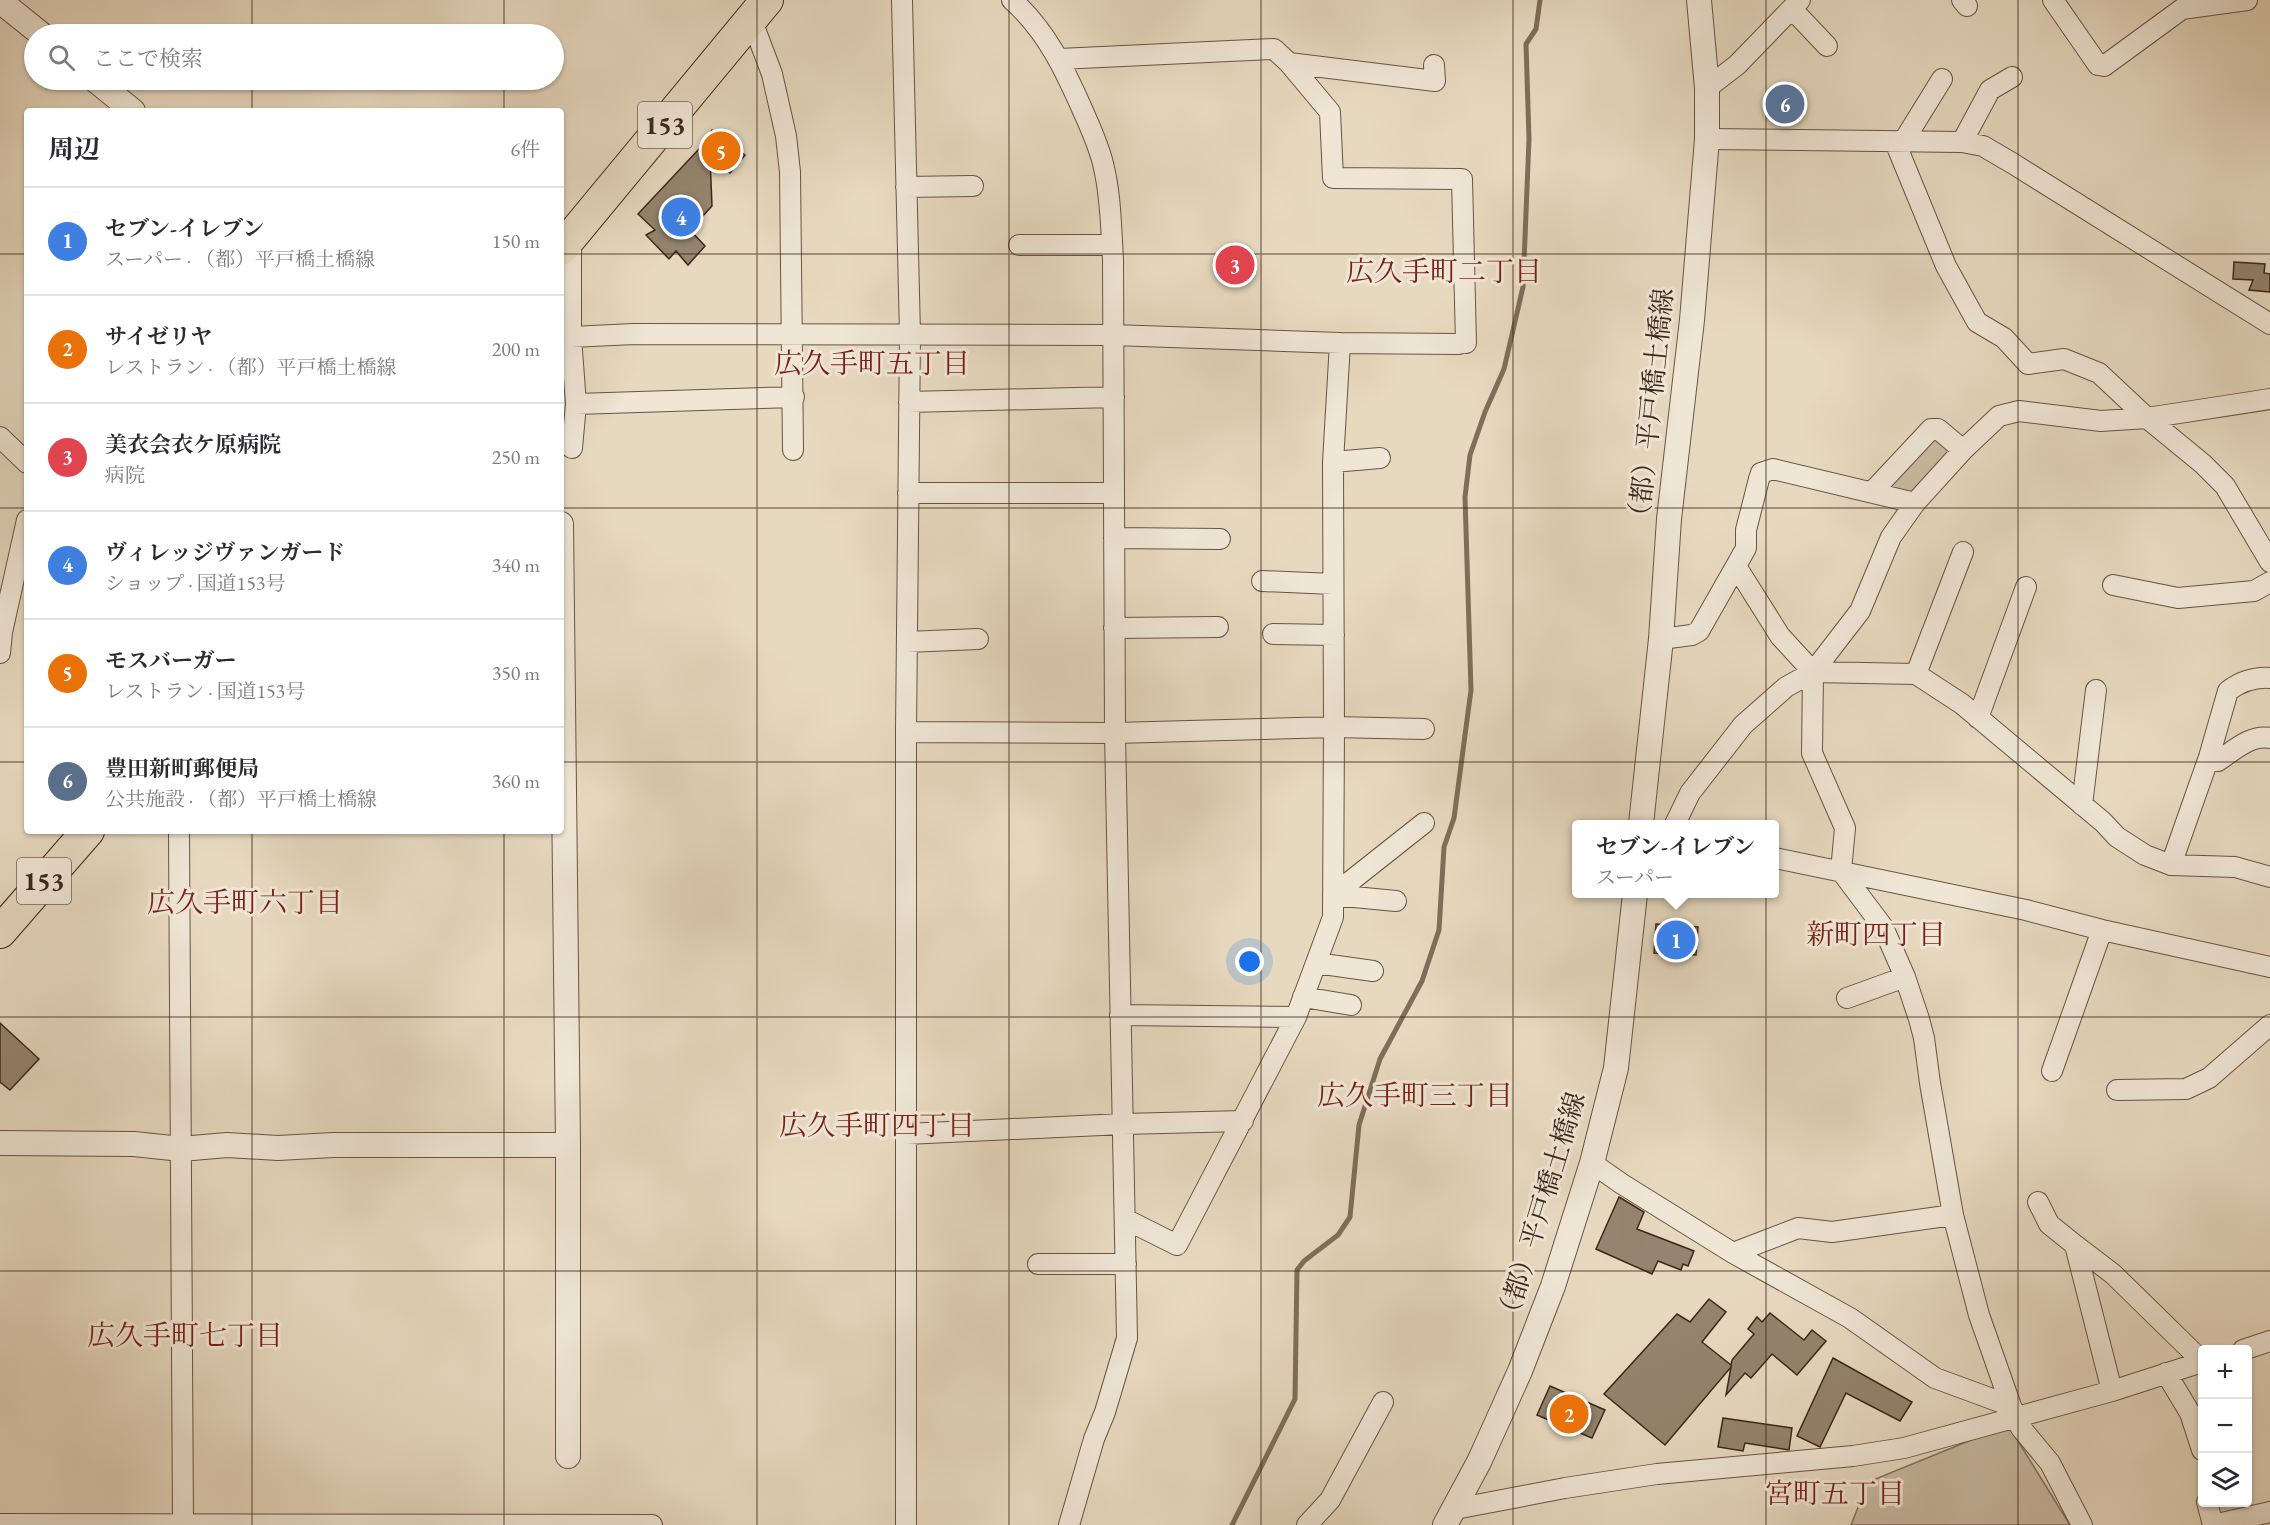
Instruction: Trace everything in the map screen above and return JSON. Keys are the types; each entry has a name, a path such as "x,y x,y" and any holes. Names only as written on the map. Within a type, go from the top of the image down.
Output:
{"highway":[{"name":"153","path":"566,243 759,10"},
{"name":"153","path":"5,916 85,834"}],"street":[{"path":"902,0 910,335 906,732 906,1525"},
{"path":"1012,0 1025,12 1059,59 1092,130 1104,166 1110,200 1112,245 1114,733 1127,1338 1106,1412 1094,1439 1070,1525"},
{"name":"（都）平戸橋土橋線","path":"1642,820 1661,639 1669,519 1692,320 1707,139 1707,88 1699,0"},
{"path":"2053,0 2098,65 2104,66 2182,9 2247,0"},
{"path":"0,1 29,24"},
{"path":"1707,88 1737,65 1796,4 1827,46"},
{"path":"759,10 786,136 790,172 793,450"},
{"path":"571,338 634,334 793,333 1113,335 1340,343 1462,344 1462,179 1333,178 1330,112 1289,63 1274,49 1059,59"},
{"path":"1289,63 1435,81 1434,65"},
{"path":"1962,142 1990,90 2012,77"},
{"path":"1899,142 1942,79"},
{"path":"107,90 129,108"},
{"path":"1707,139 1962,142 1983,146 2270,324"},
{"path":"1899,142 1946,266 1977,322 2004,338 2028,364 2064,358 2099,373 2147,418 2204,464 2225,486 2270,562"},
{"path":"906,187 973,186"},
{"path":"564,441 572,448 576,404 566,243"},
{"path":"1019,245 1112,245"},
{"path":"1125,1219 1178,1245 1296,1017 1333,917 1333,462 1340,343"},
{"path":"576,404 794,397"},
{"path":"909,402 1113,397"},
{"path":"1677,820 1690,793 1743,725 1786,687 1813,672 1860,611 1891,537 1915,503 1963,450 1999,416 2019,411 2101,422 2147,418 2270,399"},
{"path":"1872,492 1931,429 1938,429 1963,450"},
{"path":"0,437 24,460"},
{"path":"1333,462 1380,458"},
{"path":"1661,639 1692,635 1699,631 1746,548 1746,530 1761,473 1773,469 1915,503"},
{"path":"908,493 1114,493"},
{"path":"0,653 2,632 24,533"},
{"path":"1114,538 1220,540"},
{"path":"1916,674 1963,552"},
{"path":"1736,566 1780,636 1813,672 1812,753 1845,828 1841,871 1883,927 1905,976 1924,1038 1953,1215 1979,1316 2013,1412 2021,1428 2050,1463 2082,1525"},
{"path":"1262,581 1334,584"},
{"path":"2113,585 2178,598 2254,591 2270,582"},
{"path":"1978,718 2026,587"},
{"path":"1114,628 1218,627"},
{"path":"1273,634 1334,635"},
{"path":"907,642 978,639"},
{"path":"1813,672 1916,674 1962,704 2103,822 2116,837 2145,855 2171,865 2235,867 2270,876"},
{"path":"2171,865 2209,757 2228,691 2236,685 2260,677 2270,678"},
{"path":"2082,805 2096,690"},
{"path":"906,732 1114,733 1334,727 1424,729"},
{"path":"2209,757 2218,761 2249,741 2261,736 2270,738"},
{"path":"564,790 568,1145 568,1456"},
{"path":"1333,895 1424,823"},
{"path":"179,834 183,1524"},
{"path":"1779,859 2026,910 2102,930 2270,967"},
{"path":"1333,895 1396,902"},
{"name":"（都）平戸橋土橋線","path":"1450,1517 1479,1461 1520,1371 1553,1286 1592,1163 1616,1068 1635,898"},
{"path":"2052,1071 2102,930"},
{"path":"1316,963 1373,971"},
{"path":"1846,998 1905,976"},
{"path":"1303,997 1351,1005"},
{"path":"1120,1015 1296,1017"},
{"path":"2117,1089 2186,1089 2209,1078 2270,1025"},
{"path":"906,1134 1243,1121"},
{"path":"0,1143 134,1144 181,1149 227,1146 278,1148 333,1145 568,1145"},
{"path":"1592,1163 1632,1191 1733,1253 1850,1318 1935,1378 2013,1412"},
{"path":"2038,1202 2049,1224 2113,1274 2198,1357"},
{"path":"1733,1253 1798,1228 1832,1232 1953,1215"},
{"path":"2075,1245 2112,1391"},
{"path":"1038,1264 1126,1264"},
{"path":"2252,1347 2270,1341"},
{"path":"1450,1517 1565,1488 1657,1474 1878,1453 1904,1448 2013,1412 2112,1391 2198,1362"},
{"path":"2166,1373 2190,1413 2198,1438"},
{"path":"1307,1525 1330,1500 1383,1402"},
{"path":"2208,1507 2213,1525 2270,1512"},
{"path":"0,1524 652,1525"}],"shaded area":[{"path":"1931,429 1963,450 1915,503 1872,492"},
{"path":"2008,1425 2070,1525 1851,1525 1868,1482"}],"building":[{"path":"712,130 745,155 730,173 710,157 712,206 690,230 705,246 688,265 676,251 669,259 646,235 655,230 638,214 699,149"},
{"path":"2234,262 2265,264 2264,273 2270,274 2270,292 2249,290 2253,280 2233,279"},
{"path":"1656,924 1698,927 1696,955 1654,953"},
{"path":"0,1023 39,1059 10,1090 0,1082"},
{"path":"1619,1197 1644,1212 1637,1229 1694,1251 1688,1266 1683,1264 1681,1270 1658,1261 1652,1274 1596,1249"},
{"path":"1709,1299 1726,1312 1702,1342 1731,1365 1732,1360 1754,1334 1748,1329 1757,1317 1762,1322 1770,1313 1804,1340 1812,1330 1826,1341 1797,1375 1772,1354 1751,1378 1745,1373 1726,1395 1731,1367 1665,1445 1604,1394 1677,1314 1690,1322"},
{"path":"1833,1358 1912,1402 1900,1421 1846,1393 1820,1447 1797,1436"},
{"path":"1550,1386 1605,1410 1592,1438 1537,1415"},
{"path":"1723,1418 1792,1428 1789,1450 1745,1443 1743,1451 1718,1447"}],"waterway":[{"path":"1232,1525 1295,1399 1297,1270 1304,1261 1338,1235 1350,1217 1359,1125 1380,1059 1422,981 1439,930 1444,847 1454,818 1471,690 1465,497 1470,455 1485,412 1504,369 1523,287 1529,139 1526,44 1536,29 1540,0"}],"place":[{"name":"豊田新町郵便局","path":"1785,104"},
{"name":"モスバーガー","path":"721,151"},
{"name":"ヴィレッジヴァンガード","path":"681,217"},
{"name":"美衣会衣ケ原病院","path":"1235,265"},
{"name":"セブン-イレブン","path":"1676,940"},
{"name":"サイゼリヤ","path":"1569,1414"}],"district":[{"name":"広久手町二丁目","path":"1444,271"},
{"name":"広久手町五丁目","path":"872,363"},
{"name":"広久手町六丁目","path":"245,902"},
{"name":"新町四丁目","path":"1876,934"},
{"name":"広久手町三丁目","path":"1415,1095"},
{"name":"広久手町四丁目","path":"877,1125"},
{"name":"広久手町七丁目","path":"185,1335"},
{"name":"宮町五丁目","path":"1835,1493"}]}
